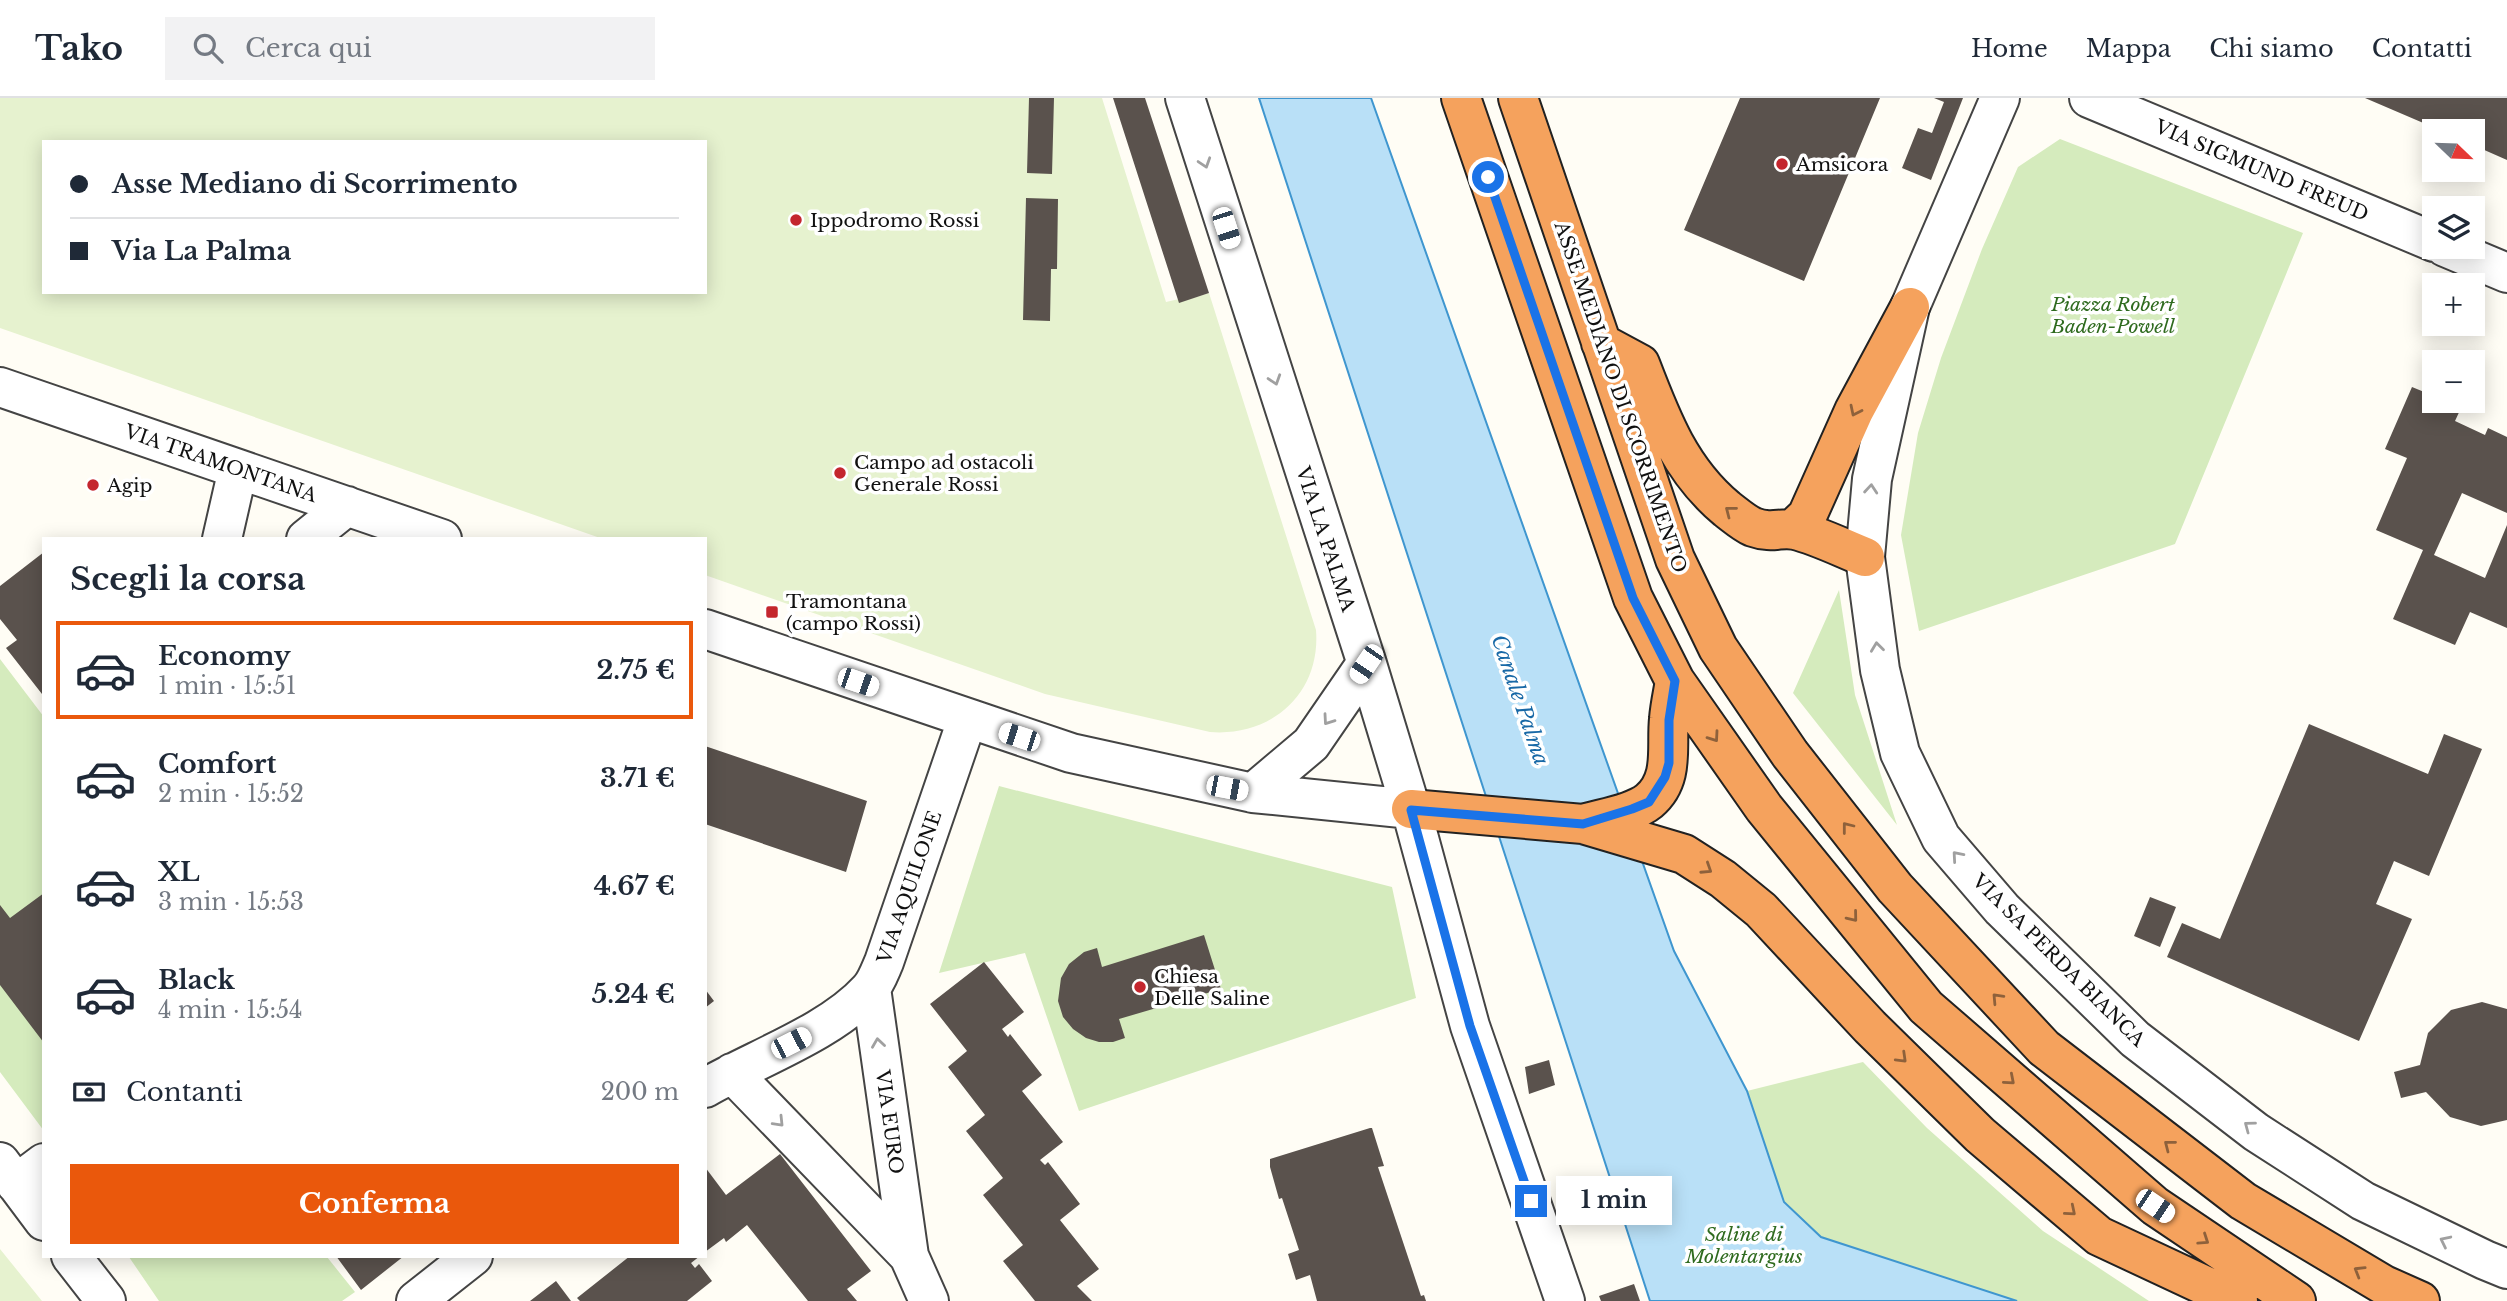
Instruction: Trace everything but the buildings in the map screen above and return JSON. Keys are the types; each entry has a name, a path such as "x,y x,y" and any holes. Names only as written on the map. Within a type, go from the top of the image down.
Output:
{"highway":[{"path":"1461,98 1633,598 1675,681 1764,808 1926,1007 2155,1206 2295,1301"},
{"name":"ASSE MEDIANO DI SCORRIMENTO","path":"1518,98 1675,559 1718,648 1790,754 1895,888 2044,1048 2243,1202 2384,1285 2420,1301"},
{"path":"1793,530 1807,516 1854,411 1910,307"},
{"path":"1601,343 1640,364 1665,429 1708,492 1750,526 1768,532 1793,530 1865,557"},
{"path":"1639,825 1649,802 1665,777 1669,763 1669,720 1675,681"},
{"path":"1411,810 1583,824 1639,825 1723,879 1761,910 1870,1027 1980,1135 2099,1236 2238,1301"}],"street":[{"name":"VIA LA PALMA","path":"1185,98 1411,810 1470,1026 1565,1301"},
{"name":"VIA SA PERDA BIANCA","path":"2000,98 1910,307 1872,479 1865,557 1880,670 1900,753 1941,838 2002,909 2135,1039 2256,1132 2363,1201 2507,1269"},
{"name":"VIA SIGMUND FREUD","path":"2089,98 2422,237"},
{"path":"2475,259 2507,272"},
{"name":"VIA TRAMONTANA","path":"0,387 436,537"},
{"path":"222,537 238,469"},
{"path":"308,537 347,506"},
{"path":"707,630 1071,754 1253,793 1411,810"},
{"path":"1253,793 1311,744 1366,664"},
{"name":"VIA AQUILONE","path":"718,1080 810,1033 853,1005 871,988 884,962 967,720"},
{"name":"VIA EURO","path":"871,988 909,1256 929,1301"},
{"name":"VIA EURO","path":"718,1080 909,1256"},
{"path":"20,1169 42,1218"},
{"path":"73,1258 106,1301"},
{"path":"416,1301 468,1258"}],"green space":[{"name":"Campo ad ostacoli Generale Rossi","path":"0,98 1102,98 1166,302 1179,299 1180,302 1209,293 1316,630 1315,653 1310,673 1301,691 1272,719 1233,732 1210,732 1045,694 707,576 707,537 597,537 0,328"},
{"name":"Piazza Robert Baden-Powell","path":"2060,139 2303,233 2175,544 1919,631 1901,535 1918,433 1941,358 1982,249 2018,167"},
{"path":"1839,590 1855,695 1897,825 1793,693"},
{"path":"0,659 42,714 42,1128 0,1072"},
{"path":"999,786 1392,887 1416,998 1079,1111 1025,953 939,973"},
{"name":"Saline di Molentargius","path":"1863,1062 1927,1128 2043,1231 2149,1301 1656,1301 1778,1187 1747,1091"},
{"path":"0,1249 42,1301 0,1301"},
{"path":"130,1258 328,1258 355,1292 342,1301 159,1301"}],"water":[{"name":"Canale Palma","path":"1259,98 1371,98 1674,951 1747,1091 1784,1202 1821,1237 2017,1301 1650,1301"}],"place":[{"name":"Amsicora","path":"1782,164"},
{"name":"Ippodromo Rossi","path":"796,220"},
{"name":"Campo ad ostacoli Generale Rossi","path":"840,473"},
{"name":"Agip","path":"93,485"},
{"name":"Tramontana (campo Rossi)","path":"772,612"},
{"name":"Chiesa Delle Saline","path":"1140,987"}],"route":[{"path":"1488,177 1633,598 1675,681 1669,720 1669,763 1658,791 1649,802 1583,824 1411,810 1470,1026 1531,1201"}]}
